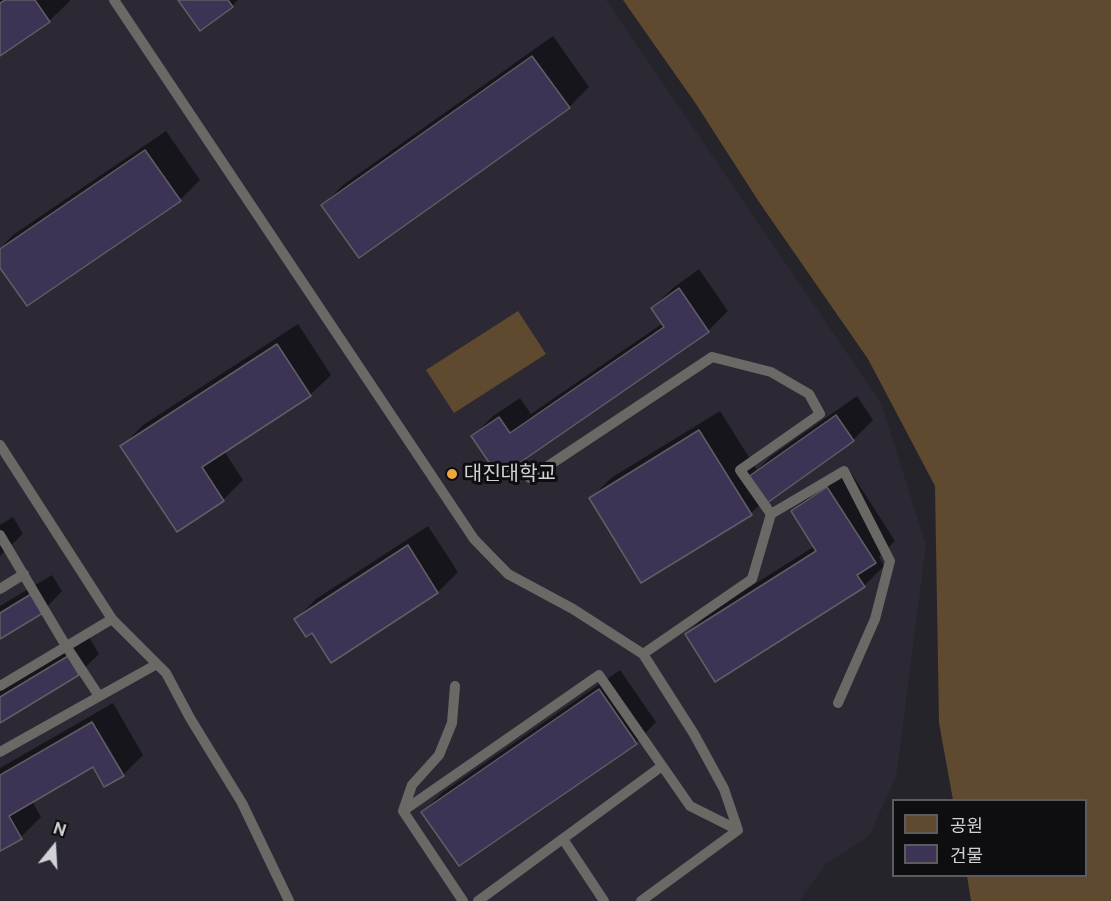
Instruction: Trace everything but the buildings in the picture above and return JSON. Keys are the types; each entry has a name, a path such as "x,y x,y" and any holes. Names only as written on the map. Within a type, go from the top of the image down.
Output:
{"lane":[{"path":"114,0 474,539 508,574 573,609 643,654 694,734 724,789 738,830"},
{"path":"530,478 712,357 771,372 809,394 820,414 740,470 771,514"},
{"path":"0,445 112,620 166,674 242,803 289,901"},
{"path":"643,654 752,579 771,514 844,471 890,561 875,619 838,703"},
{"path":"0,535 66,646 99,696"},
{"path":"0,589 24,574"},
{"path":"0,686 112,620"},
{"path":"0,752 157,664"},
{"path":"403,811 598,675 690,806 738,830"},
{"path":"403,811 412,785 439,755 452,723 455,686"},
{"path":"478,901 662,766"},
{"path":"403,811 464,901"},
{"path":"641,901 738,830"},
{"path":"563,839 604,901"}],"shaded area":[{"name":"대진대학교","path":"0,0 606,0 881,403 926,545 896,777 869,836 826,864 799,901 0,901"}],"green space":[{"path":"623,0 1111,0 1111,901 971,901 967,877 1087,877 1087,799 953,799 939,723 935,486 868,359 759,202 696,104"},
{"path":"518,311 546,354 454,413 426,370"}],"place":[{"name":"대진대학교","path":"452,474"}]}
